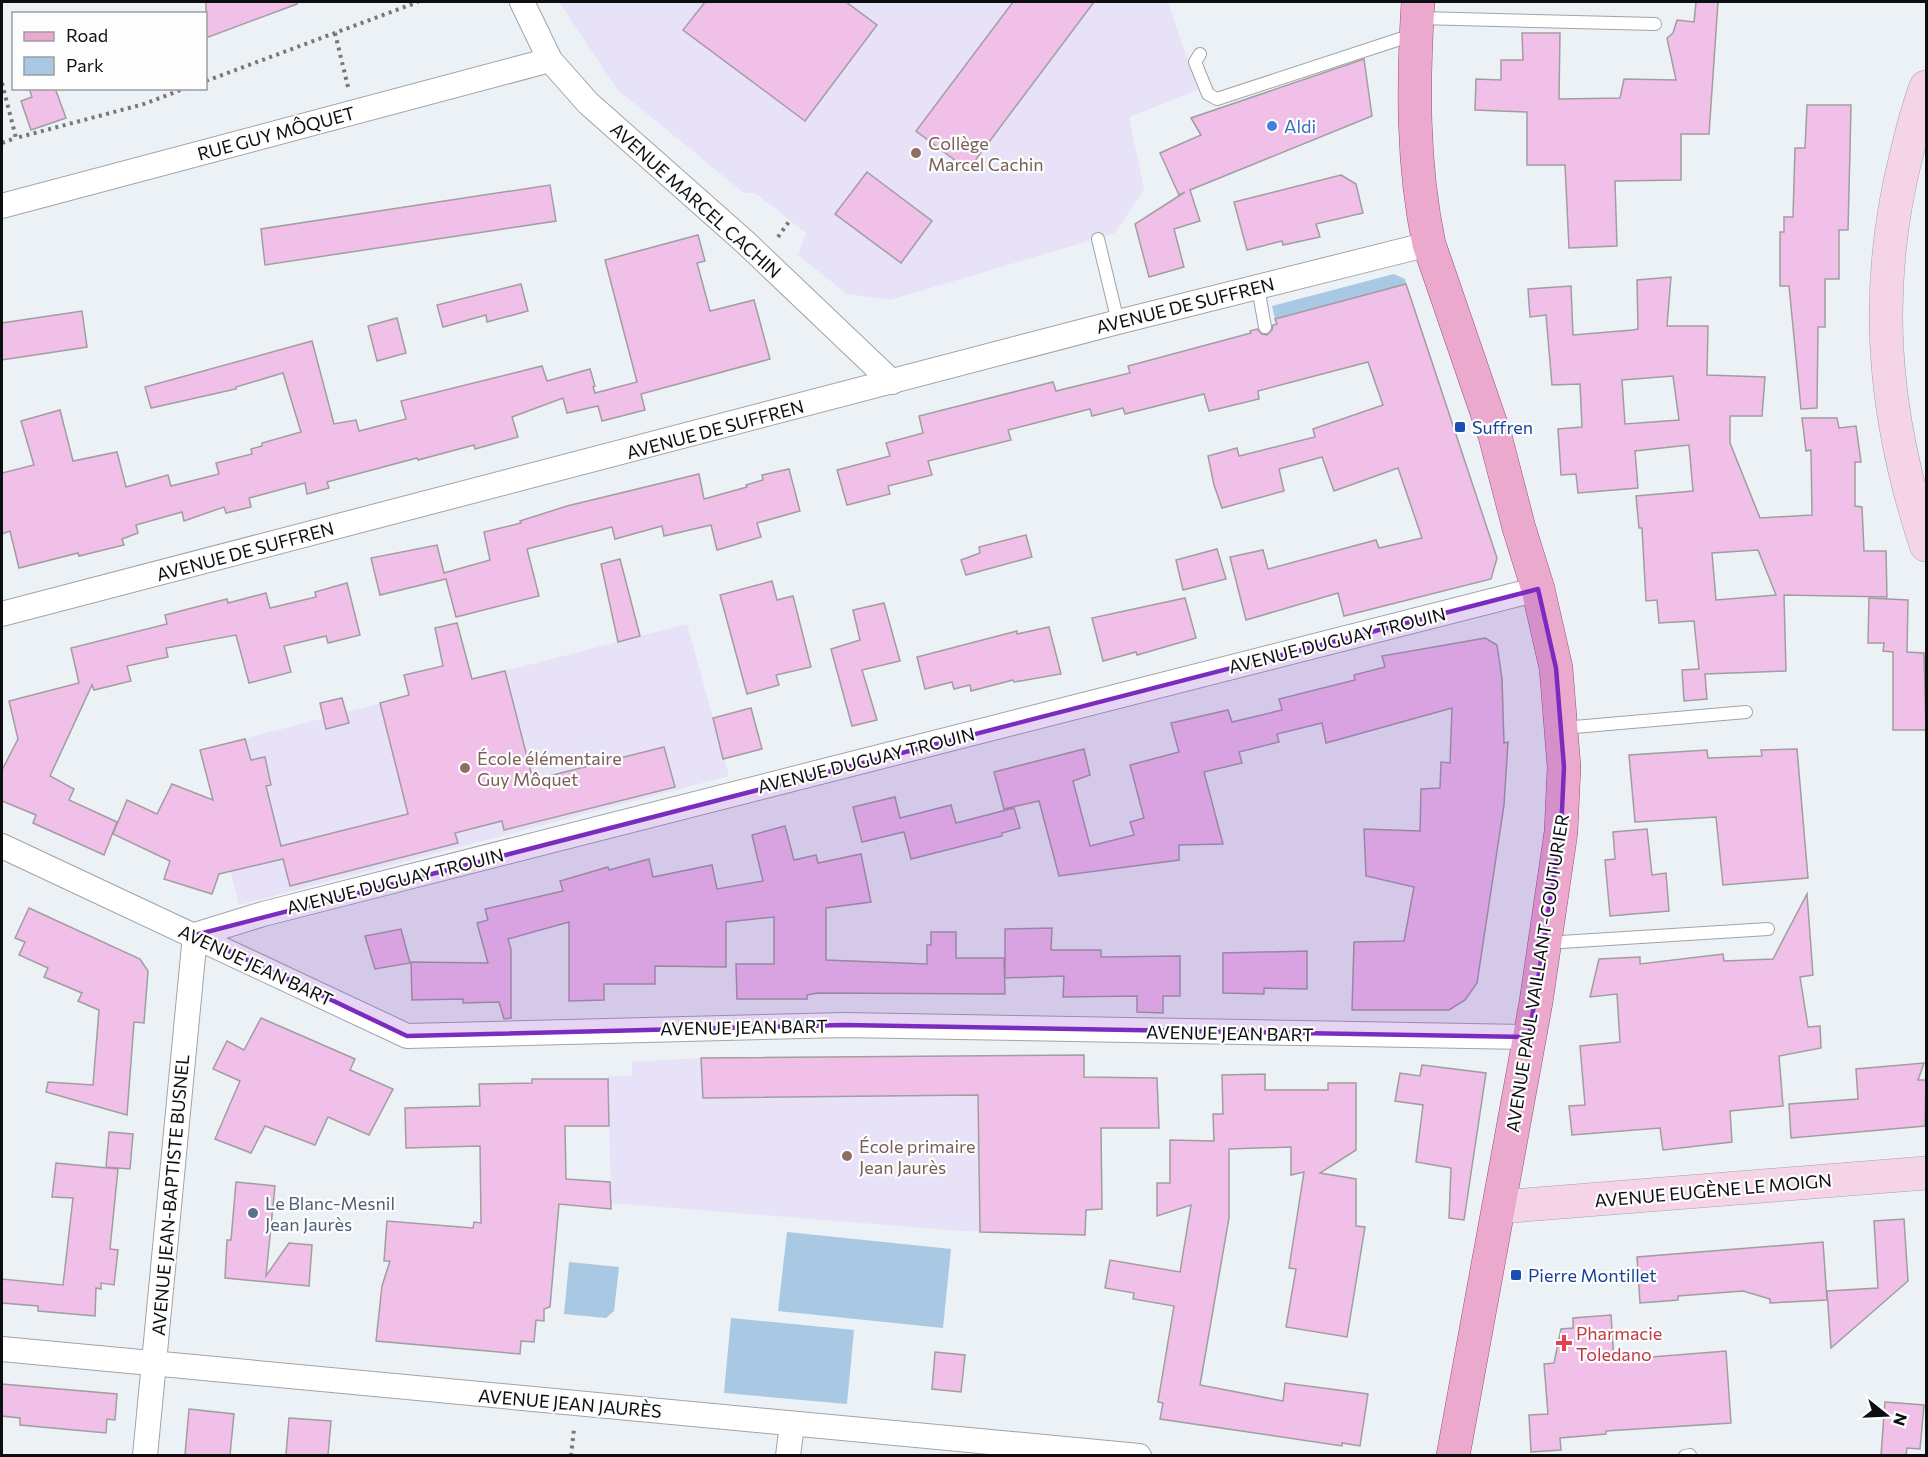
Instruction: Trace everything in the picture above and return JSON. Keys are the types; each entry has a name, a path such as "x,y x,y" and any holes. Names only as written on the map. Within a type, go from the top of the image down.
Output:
{"main road":[{"name":"AVENUE PAUL VAILLANT-COUTURIER","path":"1417,18 1414,134 1429,244 1495,436 1538,589 1556,668 1563,728 1561,832 1545,943 1500,1208 1453,1455"}],"street":[{"name":"AVENUE MARCEL CACHIN","path":"522,2 550,60 588,103 745,242 892,382"},
{"name":"RUE GUY MÔQUET","path":"2,206 550,60"},
{"path":"1926,87 1919,105 1894,205 1886,273 1887,373 1892,414 1907,488 1926,545"},
{"name":"AVENUE DE SUFFREN","path":"2,614 1118,322 1429,244"},
{"name":"AVENUE DUGUAY TROUIN","path":"195,935 263,914 1538,589"},
{"name":"AVENUE JEAN BART","path":"2,846 407,1036 844,1025 1529,1037"},
{"name":"AVENUE JEAN-BAPTISTE BUSNEL","path":"145,1455 195,935"},
{"name":"AVENUE EUGÈNE LE MOIGN","path":"1500,1208 1926,1173"},
{"name":"AVENUE JEAN JAURÈS","path":"2,1349 1138,1455"},
{"path":"789,1455 792,1424"}],"lane":[{"path":"1200,54 1195,62 1208,94 1217,99 1400,39 1417,18 1655,24"},
{"path":"1098,239 1118,322"},
{"path":"1258,287 1265,327"},
{"path":"1563,728 1746,712"},
{"path":"1545,943 1768,929"}],"path":[{"path":"207,81 418,2"},
{"path":"335,33 354,112"},
{"path":"2,83 16,138"},
{"path":"2,143 144,104 181,90"}],"highlighted area":[{"path":"1538,589 1556,668 1564,767 1561,832 1529,1037 844,1025 407,1036 195,935"}],"shaded area":[{"name":"Collège Marcel Cachin","path":"559,2 1168,2 1198,90 1129,117 1144,189 1115,233 890,300 847,294 798,255 806,233 755,193 744,193 617,89"},
{"name":"École élémentaire Guy Môquet","path":"687,624 729,776 239,905 200,750"},
{"name":"École primaire Jean Jaurès","path":"1084,1055 1085,1113 1058,1233 962,1231 611,1203 608,1076 632,1076 632,1062 701,1058"}],"green space":[{"path":"1394,274 1405,279 1406,284 1275,319 1272,306"},
{"path":"787,1232 951,1249 943,1328 778,1311"},
{"path":"569,1262 619,1267 614,1311 606,1318 564,1314"},
{"path":"731,1318 854,1330 847,1404 724,1393"}],"building":[{"path":"206,2 296,2 297,4 207,38"},
{"path":"705,2 846,2 877,25 805,121 683,30"},
{"path":"1013,2 1094,2 968,170 916,131"},
{"path":"1696,2 1718,2 1709,134 1681,134 1681,180 1615,181 1617,246 1569,248 1565,165 1527,165 1527,112 1475,110 1476,79 1501,80 1501,60 1523,60 1522,33 1560,33 1559,99 1620,98 1624,79 1676,80 1667,38 1673,33 1677,20 1694,22"},
{"name":"Aldi","path":"1364,59 1372,116 1190,190 1200,221 1174,229 1184,267 1149,277 1135,224 1185,192 1179,195 1160,153 1201,135 1191,118"},
{"path":"30,90 56,90 66,118 31,130 21,101 32,97"},
{"path":"1807,105 1851,105 1848,230 1839,230 1839,279 1825,279 1825,327 1818,327 1817,408 1801,409 1789,286 1780,286 1780,232 1784,232 1784,217 1793,217 1795,148 1805,148"},
{"path":"867,172 932,221 901,263 835,214"},
{"path":"1341,175 1356,184 1363,213 1316,224 1320,237 1283,245 1282,241 1247,250 1234,202"},
{"path":"550,185 556,221 265,265 261,229"},
{"path":"698,235 705,261 697,263 710,311 754,300 770,359 641,394 645,410 602,421 598,406 567,413 563,398 512,417 518,437 475,449 474,445 418,460 417,458 327,482 329,488 307,494 305,483 249,498 251,507 226,513 224,507 184,521 182,512 136,525 138,533 122,539 124,545 79,556 78,553 19,568 10,531 2,534 2,473 34,465 21,421 60,410 73,461 117,452 126,487 168,475 171,486 219,474 216,463 252,454 251,449 262,446 262,443 301,432 283,373 236,387 236,389 151,408 145,387 312,341 334,424 356,420 359,431 406,419 401,401 542,366 547,381 590,369 595,393 637,382 605,260"},
{"path":"1671,277 1667,326 1708,326 1707,375 1765,377 1762,416 1730,416 1730,443 1760,518 1812,515 1811,450 1806,451 1802,418 1837,418 1839,428 1856,426 1861,462 1855,462 1855,506 1862,507 1864,551 1886,551 1887,597 1784,595 1786,671 1705,674 1707,699 1684,701 1682,670 1699,669 1694,621 1659,623 1657,600 1646,601 1642,528 1639,528 1636,496 1693,491 1689,445 1635,451 1638,488 1578,493 1576,474 1561,475 1558,429 1582,427 1580,384 1552,385 1546,315 1530,317 1528,289 1571,286 1573,335 1638,329 1637,280","holes":["1673,376 1679,420 1625,424 1622,380","1758,550 1776,595 1716,600 1712,553"]},
{"path":"521,284 528,311 487,322 486,315 443,327 437,305"},
{"path":"1406,284 1497,558 1491,579 1344,616 1338,593 1246,620 1230,557 1263,550 1268,569 1376,540 1379,548 1422,538 1398,468 1334,491 1322,457 1279,469 1284,491 1222,508 1214,485 1208,456 1237,448 1239,456 1315,437 1313,429 1383,405 1368,362 1258,391 1259,399 1209,411 1204,394 1125,414 1123,408 1092,416 1090,409 1008,430 1011,440 928,461 932,475 888,486 890,494 847,505 837,470 890,456 886,443 923,433 919,416 1053,382 1056,391 1130,373 1128,366 1251,333 1250,331 1257,329 1267,335 1273,325 1277,324 1275,319"},
{"path":"82,311 87,347 2,360 2,323"},
{"path":"397,318 406,353 377,361 368,326"},
{"path":"789,469 800,511 757,523 761,537 717,550 711,525 664,536 662,526 615,539 612,527 527,549 539,596 456,617 446,579 380,595 371,558 437,545 444,573 490,560 484,532 521,523 520,521 567,506 699,474 704,499 747,487 746,485 763,480 762,475"},
{"path":"1026,535 1032,557 966,575 961,560 980,553 979,547"},
{"path":"1217,549 1226,579 1183,590 1176,560"},
{"path":"620,559 640,636 618,642 601,564"},
{"path":"772,581 777,600 793,596 811,667 776,675 779,685 747,694 720,595"},
{"path":"347,583 360,635 328,643 326,636 284,646 291,672 249,683 236,635 166,648 168,657 127,666 131,681 94,690 92,685 50,776 74,789 69,800 117,822 104,855 33,823 36,815 2,801 2,770 18,739 9,701 79,683 71,648 167,624 165,615 227,599 228,603 266,593 270,608 316,597 315,592"},
{"path":"1185,598 1196,638 1137,655 1136,652 1103,661 1092,618"},
{"path":"1869,598 1908,600 1907,652 1924,653 1926,730 1893,730 1893,652 1883,651 1884,643 1868,643"},
{"path":"884,603 900,661 862,670 877,720 852,726 831,649 860,640 853,610"},
{"name":"École élémentaire Guy Môquet","path":"457,623 472,679 505,671 533,780 664,747 675,787 504,830 502,821 455,833 458,843 290,886 283,859 219,874 212,894 164,879 170,861 113,834 127,800 157,814 172,784 213,800 200,750 245,739 251,760 265,757 271,785 266,786 281,846 408,814 380,703 409,695 404,675 443,666 435,628"},
{"path":"1049,627 1061,674 1014,682 1013,680 971,691 970,685 954,689 952,682 925,689 917,657 1017,631 1017,634"},
{"path":"1485,638 1497,645 1502,679 1504,743 1508,742 1504,805 1477,983 1465,1000 1449,1010 1352,1010 1354,942 1404,941 1414,887 1366,876 1364,829 1420,831 1421,789 1440,788 1441,762 1450,763 1452,708 1326,743 1322,723 1277,734 1279,742 1239,752 1242,763 1204,772 1223,844 1179,845 1179,860 1059,876 1039,801 1004,809 994,772 1084,749 1090,775 1073,781 1090,846 1134,835 1130,822 1144,818 1130,765 1179,752 1171,723 1228,710 1232,722 1282,710 1279,699 1355,680 1354,675 1385,667 1382,656"},
{"path":"342,698 349,723 326,729 320,703"},
{"path":"751,708 762,749 723,759 713,718"},
{"path":"1797,749 1808,878 1723,885 1716,817 1635,822 1629,755 1707,750 1708,758 1762,756 1761,750"},
{"path":"895,797 900,818 951,805 956,823 1014,808 1020,828 1002,833 1002,836 911,859 904,832 862,842 853,807"},
{"path":"785,826 794,860 816,855 818,863 861,854 871,902 826,908 826,960 927,964 927,945 931,945 931,932 956,932 956,958 1004,958 1005,994 817,993 807,995 807,999 737,999 736,964 774,964 774,917 726,922 726,967 655,966 655,984 604,984 604,1000 569,1001 569,922 508,939 511,949 511,1018 504,1019 499,1002 463,1003 463,999 412,1000 411,962 488,963 477,923 488,920 485,909 563,891 560,881 608,867 609,870 649,859 653,877 712,865 717,889 763,881 752,835"},
{"path":"1647,829 1652,875 1666,873 1669,911 1610,916 1605,860 1615,859 1613,832"},
{"path":"1807,894 1813,975 1800,977 1808,1027 1820,1026 1821,1048 1779,1056 1783,1106 1730,1111 1732,1142 1663,1150 1660,1128 1572,1135 1569,1106 1585,1105 1580,1046 1620,1042 1617,994 1590,997 1599,959 1640,957 1640,964 1723,954 1724,961 1773,959"},
{"path":"29,908 140,959 148,971 144,1023 134,1022 127,1115 46,1092 48,1082 93,1085 99,1010 78,1001 82,993 44,977 48,968 19,955 25,942 15,938"},
{"path":"1052,928 1051,950 1101,950 1101,957 1180,956 1180,996 1163,996 1163,1013 1137,1012 1137,996 1063,997 1064,976 1005,978 1005,929"},
{"path":"401,929 410,963 375,969 365,936"},
{"path":"1307,951 1307,989 1264,988 1264,994 1223,993 1223,953"},
{"path":"261,1018 355,1059 350,1070 393,1089 369,1135 328,1117 315,1145 265,1126 251,1153 215,1139 240,1081 213,1069 227,1041 244,1050"},
{"path":"1084,1055 1084,1077 1157,1078 1159,1128 1101,1128 1102,1209 1086,1210 1085,1235 980,1232 978,1095 703,1098 701,1058"},
{"path":"1924,1063 1918,1080 1926,1080 1925,1126 1791,1138 1789,1104 1858,1099 1856,1069"},
{"path":"1422,1065 1486,1073 1464,1220 1449,1218 1451,1168 1416,1162 1423,1105 1395,1101 1400,1073 1420,1076"},
{"path":"1265,1074 1265,1090 1328,1090 1328,1083 1356,1083 1356,1150 1320,1173 1356,1179 1356,1226 1365,1227 1347,1337 1286,1327 1296,1269 1289,1268 1304,1172 1291,1175 1291,1147 1229,1149 1229,1218 1200,1385 1283,1401 1285,1383 1368,1394 1360,1446 1342,1443 1342,1446 1160,1419 1163,1403 1158,1402 1174,1306 1133,1299 1134,1293 1105,1288 1110,1260 1180,1272 1191,1205 1157,1216 1157,1183 1170,1183 1170,1140 1214,1141 1213,1114 1223,1114 1222,1075"},
{"path":"532,1079 608,1079 609,1126 565,1126 566,1179 610,1182 611,1209 559,1204 550,1307 544,1309 544,1321 536,1320 534,1342 521,1341 520,1354 376,1341 382,1286 390,1261 384,1261 387,1221 473,1228 474,1222 481,1223 480,1146 406,1148 405,1108 480,1106 479,1084 532,1083"},
{"path":"109,1132 133,1134 130,1169 106,1167"},
{"path":"56,1163 118,1169 110,1249 118,1250 114,1285 101,1283 101,1289 96,1288 95,1316 38,1311 38,1306 2,1303 2,1279 63,1285 73,1198 52,1197"},
{"name":"Le Blanc-Mesnil Jean Jaurès","path":"236,1182 275,1186 266,1276 289,1243 312,1245 309,1286 225,1278 227,1240 231,1240"},
{"path":"1904,1219 1908,1281 1831,1348 1827,1291 1878,1288 1874,1221"},
{"path":"1823,1242 1827,1300 1770,1303 1770,1299 1743,1291 1678,1296 1678,1300 1640,1303 1637,1257"},
{"path":"1611,1315 1614,1360 1726,1351 1731,1423 1606,1431 1606,1434 1560,1438 1561,1450 1531,1452 1529,1415 1548,1414 1544,1364 1554,1363 1561,1329 1573,1328 1573,1318"},
{"path":"935,1352 965,1355 961,1392 932,1389"},
{"path":"2,1384 117,1394 115,1420 107,1419 106,1433 20,1425 20,1418 2,1416"},
{"path":"1885,1402 1924,1405 1920,1449 1907,1448 1906,1455 1881,1455"},
{"path":"189,1409 234,1414 230,1455 185,1455"},
{"path":"289,1418 331,1421 328,1455 286,1455"}],"place":[{"name":"Aldi","path":"1272,126"},
{"name":"Collège Marcel Cachin","path":"916,153"},
{"name":"Suffren","path":"1460,427"},
{"name":"École élémentaire Guy Môquet","path":"465,768"},
{"name":"École primaire Jean Jaurès","path":"847,1156"},
{"name":"Le Blanc-Mesnil Jean Jaurès","path":"253,1213"},
{"name":"Pierre Montillet","path":"1516,1275"},
{"name":"Pharmacie Toledano","path":"1564,1343"}]}
